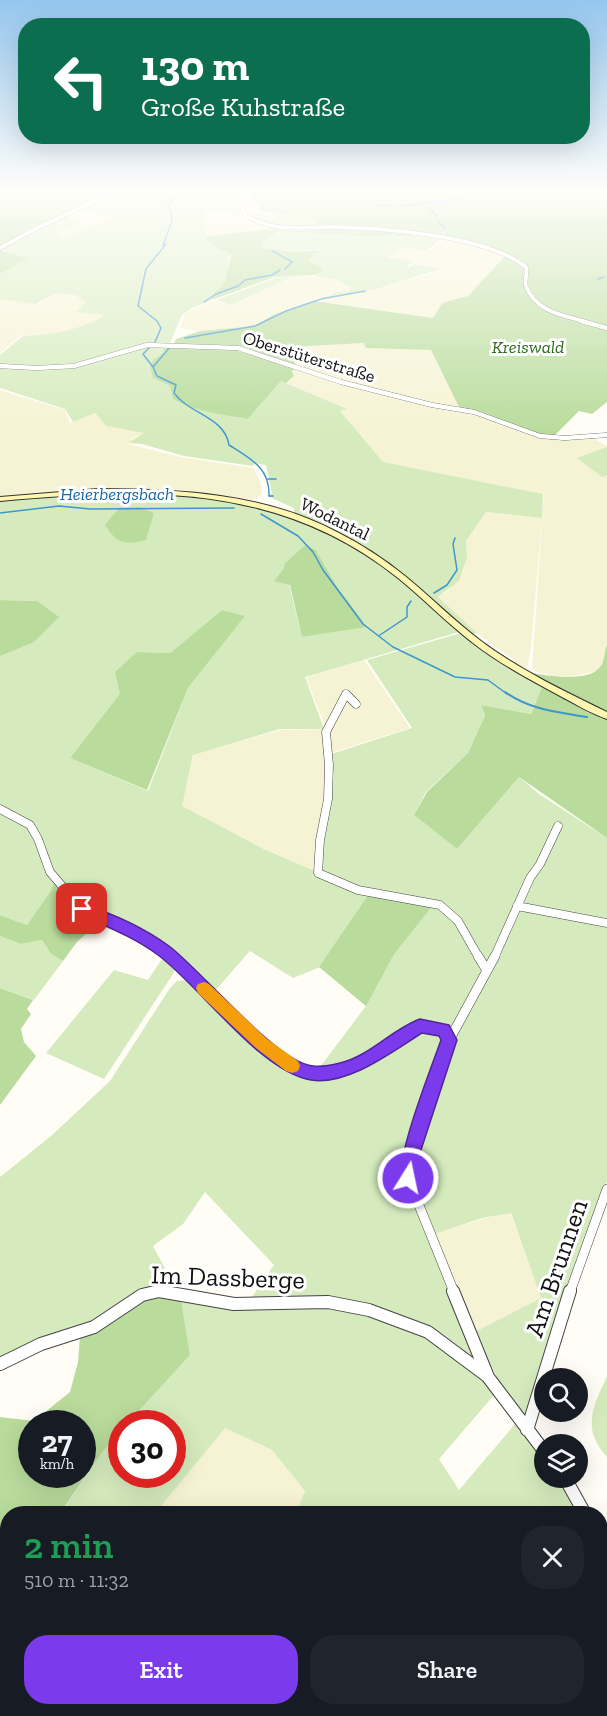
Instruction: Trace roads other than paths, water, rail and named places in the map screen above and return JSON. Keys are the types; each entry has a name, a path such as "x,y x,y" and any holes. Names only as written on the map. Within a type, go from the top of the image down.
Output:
{"main road":[{"name":"Wodantal","path":"0,499 140,489 184,492 253,503 307,520 345,538 377,558 477,642 498,656 542,684 607,716"}],"street":[{"path":"527,272 525,284 544,309 565,318 607,328"},
{"name":"Oberstüterstraße","path":"0,366 35,369 71,366 147,345 238,348 341,382 432,405 474,412 540,436 565,438 607,435"},
{"path":"356,704 346,694 326,732 329,765 328,799 320,840 318,873 329,880 359,890 435,903 446,909 455,918 486,969"},
{"path":"0,809 30,825 38,839 50,872 82,909 140,936 165,951 261,1044 297,1069 313,1074 343,1070 375,1055 420,1026 444,1030 449,1040"},
{"path":"534,1439 507,1406 489,1377 408,1178 411,1156 449,1040 500,946 517,906 558,826"},
{"path":"517,906 607,923"},
{"name":"Am Brunnen","path":"527,1430 578,1266 607,1189"},
{"name":"Im Dassberge","path":"0,1364 41,1344 94,1327 142,1295 159,1291 234,1304 328,1302 369,1310 428,1332 489,1377"},
{"path":"571,1488 581,1506"}],"waterway":[{"path":"145,272 138,306 157,321 161,328 155,342"},
{"path":"204,302 216,294 238,286 245,280 277,272"},
{"path":"598,279 604,277"},
{"path":"185,338 255,326 286,311 321,299 365,291"},
{"path":"150,347 143,354 153,367"},
{"path":"153,367 170,347"},
{"path":"153,367 157,376 176,385 174,393 181,400 221,428 229,445 258,465 266,478 269,496 273,496"},
{"path":"268,479 276,479"},
{"name":"Heierbergsbach","path":"0,513 59,506 90,509 234,508"},
{"name":"Heierbergsbach","path":"261,514 298,536 313,552 323,570 363,624 393,647 455,677 488,680 507,694"},
{"path":"434,593 447,585 457,570 453,544 455,538"},
{"path":"380,635 407,617 407,607 411,601"},
{"name":"Heierbergsbach","path":"505,692 534,707 587,717"}],"park label":[{"name":"Kreiswald","path":"528,347"}]}
